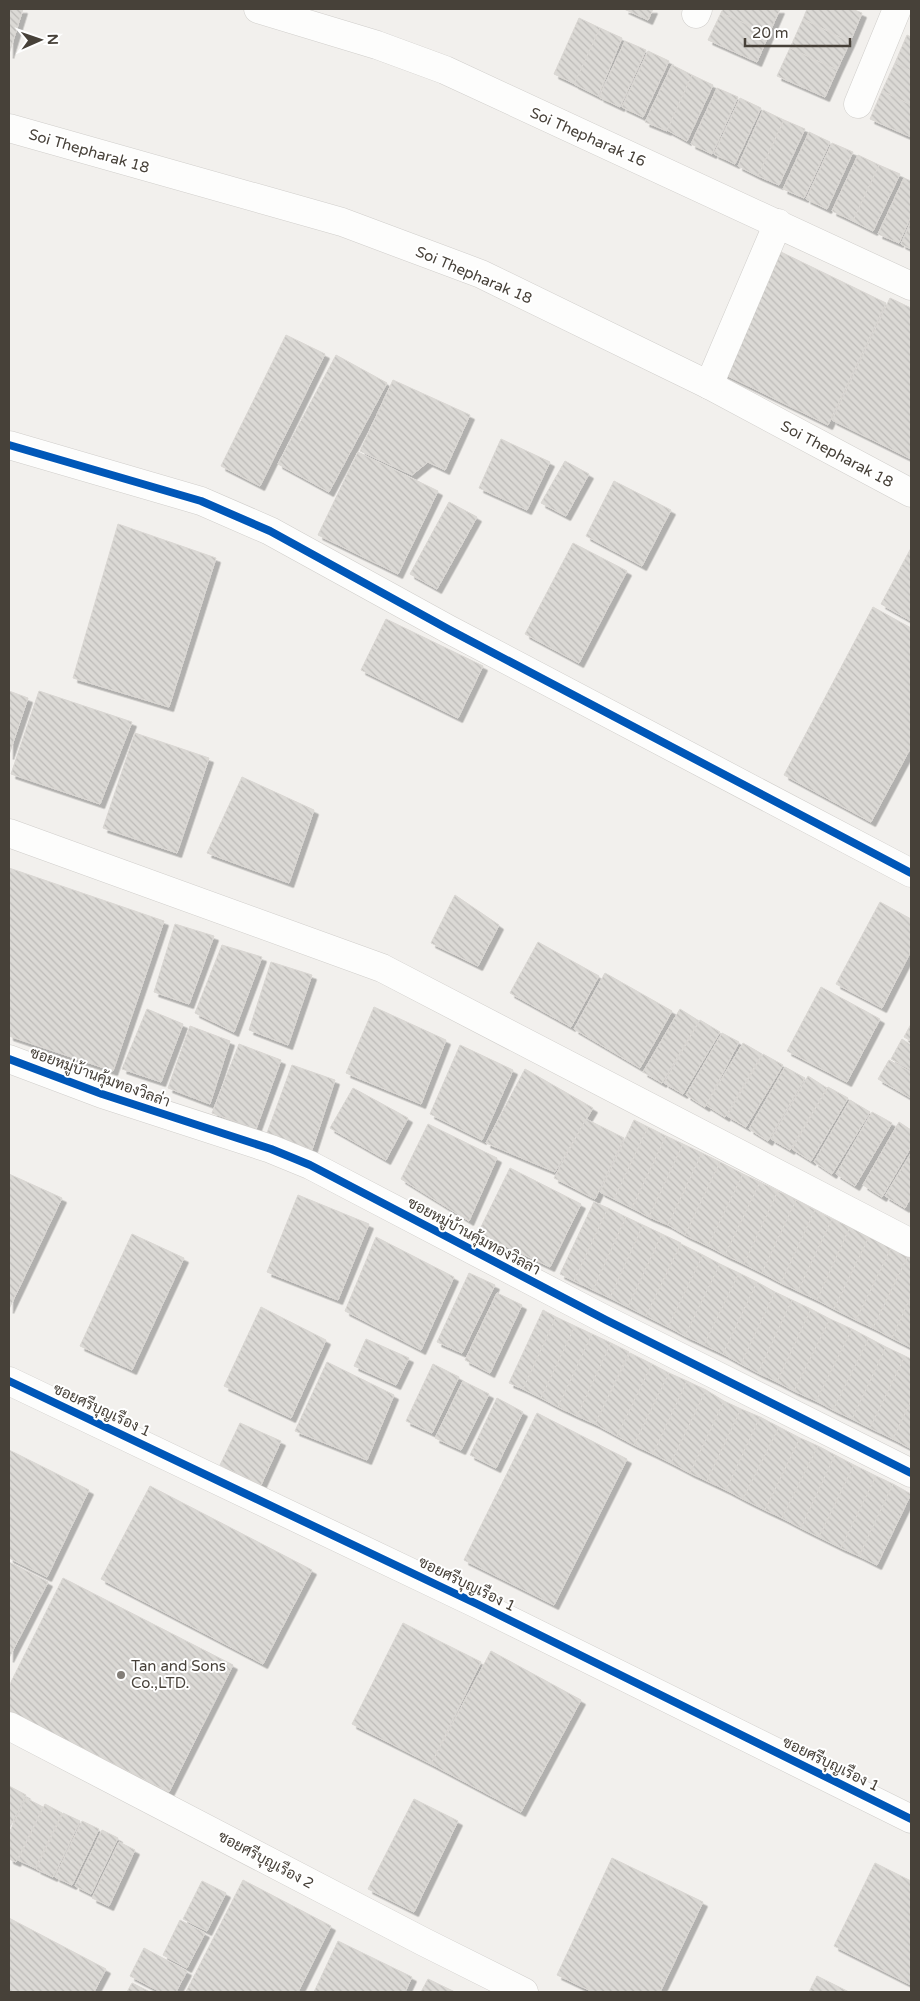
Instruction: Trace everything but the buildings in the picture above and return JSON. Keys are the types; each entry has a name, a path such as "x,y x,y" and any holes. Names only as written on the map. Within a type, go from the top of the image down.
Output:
{"street":[{"name":"Soi Thepharak 16","path":"258,9 377,45 445,70 911,286"},
{"path":"858,104 897,9"},
{"name":"Soi Thepharak 18","path":"9,128 342,222 481,274 709,384 911,493"},
{"path":"709,384 778,223"},
{"path":"9,445 201,501 270,531 457,634 911,872"},
{"path":"9,833 382,968 911,1243"},
{"name":"ซอยหมู่บ้านคุ้มทองวิลล่า","path":"9,1059 102,1094 271,1149 310,1165 606,1320 911,1473"},
{"name":"ซอยศรีบุญเรือง 1","path":"9,1381 477,1604 911,1819"},
{"name":"ซอยศรีบุญเรือง 2","path":"9,1726 524,1992"}],"cycle path":[{"path":"9,445 201,501 270,531 448,629 911,873"},
{"path":"9,1059 102,1094 271,1149 310,1165 606,1320 911,1473"},
{"path":"9,1381 477,1604 911,1819"}],"place":[{"name":"Tan and Sons Co.,LTD.","path":"121,1675"}]}
